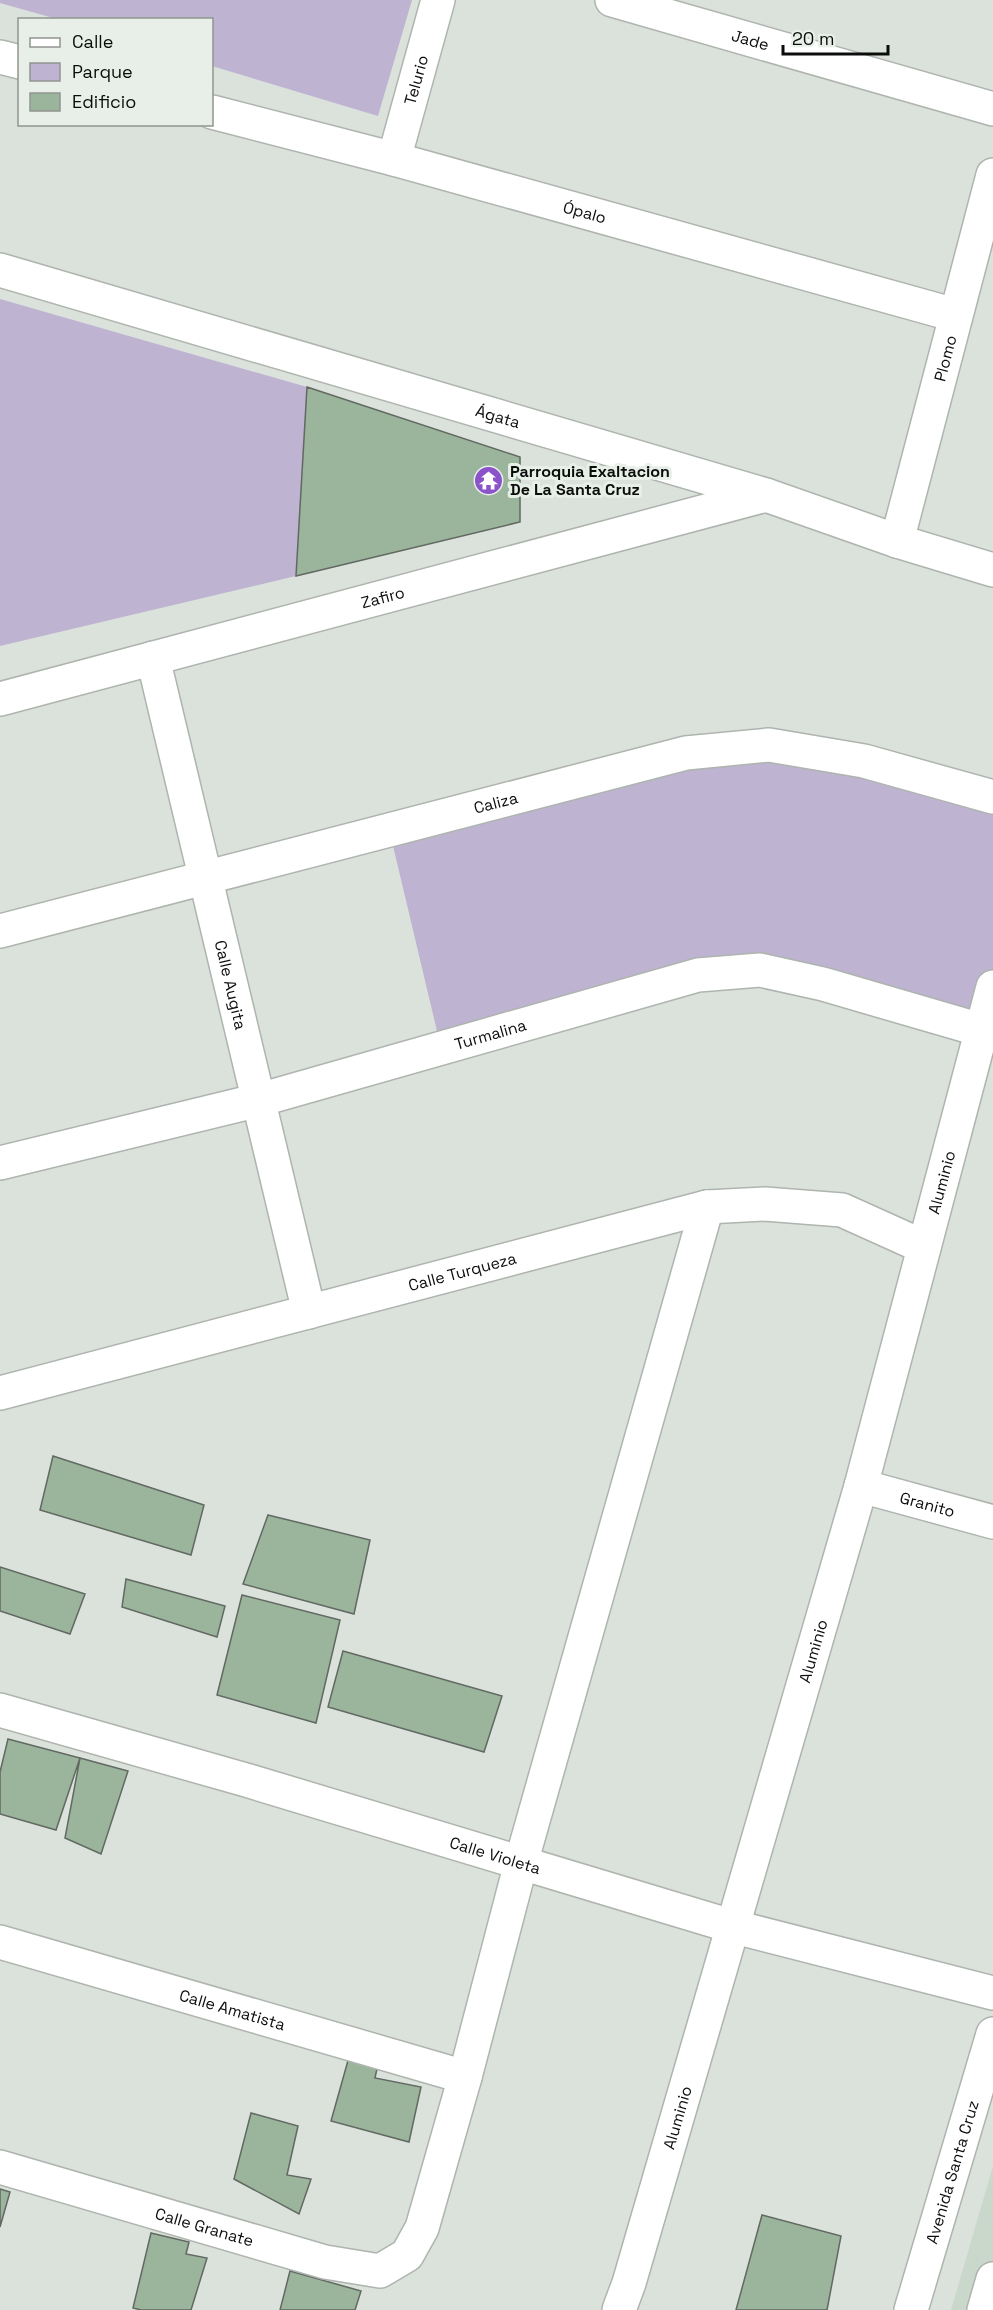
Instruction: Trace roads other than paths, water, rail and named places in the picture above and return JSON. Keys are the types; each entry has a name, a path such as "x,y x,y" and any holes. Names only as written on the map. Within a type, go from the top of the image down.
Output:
{"street":[{"name":"Telurio","path":"394,159 438,0"},
{"name":"Jade","path":"612,0 993,109"},
{"path":"0,57 18,62"},
{"name":"Ópalo","path":"213,112 394,159 955,315"},
{"name":"Plomo","path":"897,541 993,175"},
{"name":"Ágata","path":"0,270 766,495 897,541 993,570"},
{"name":"Zafiro","path":"0,699 766,495"},
{"name":"Calle Augita","path":"153,658 309,1312"},
{"name":"Caliza","path":"0,931 686,753 769,745 864,761 993,797"},
{"name":"Turmalina","path":"0,1163 260,1100 698,975 760,970 823,984 981,1030"},
{"name":"Aluminio","path":"619,2310 630,2283 731,1926 861,1486 993,987"},
{"name":"Calle Turqueza","path":"0,1393 707,1207 765,1204 842,1210 924,1247"},
{"path":"465,2077 521,1863 707,1207"},
{"name":"Granito","path":"861,1486 993,1522"},
{"name":"Calle Violeta","path":"0,1710 246,1780 731,1926 993,1993"},
{"name":"Calle Amatista","path":"0,1941 465,2077"},
{"name":"Avenida Santa Cruz","path":"910,2310 993,2034"},
{"name":"Calle Granate","path":"0,2167 325,2262 380,2271 407,2255 422,2228 465,2077"},
{"path":"984,2310 993,2279"}],"place":[{"name":"Parroquia Exaltacion De La Santa Cruz","path":"489,480"}]}
